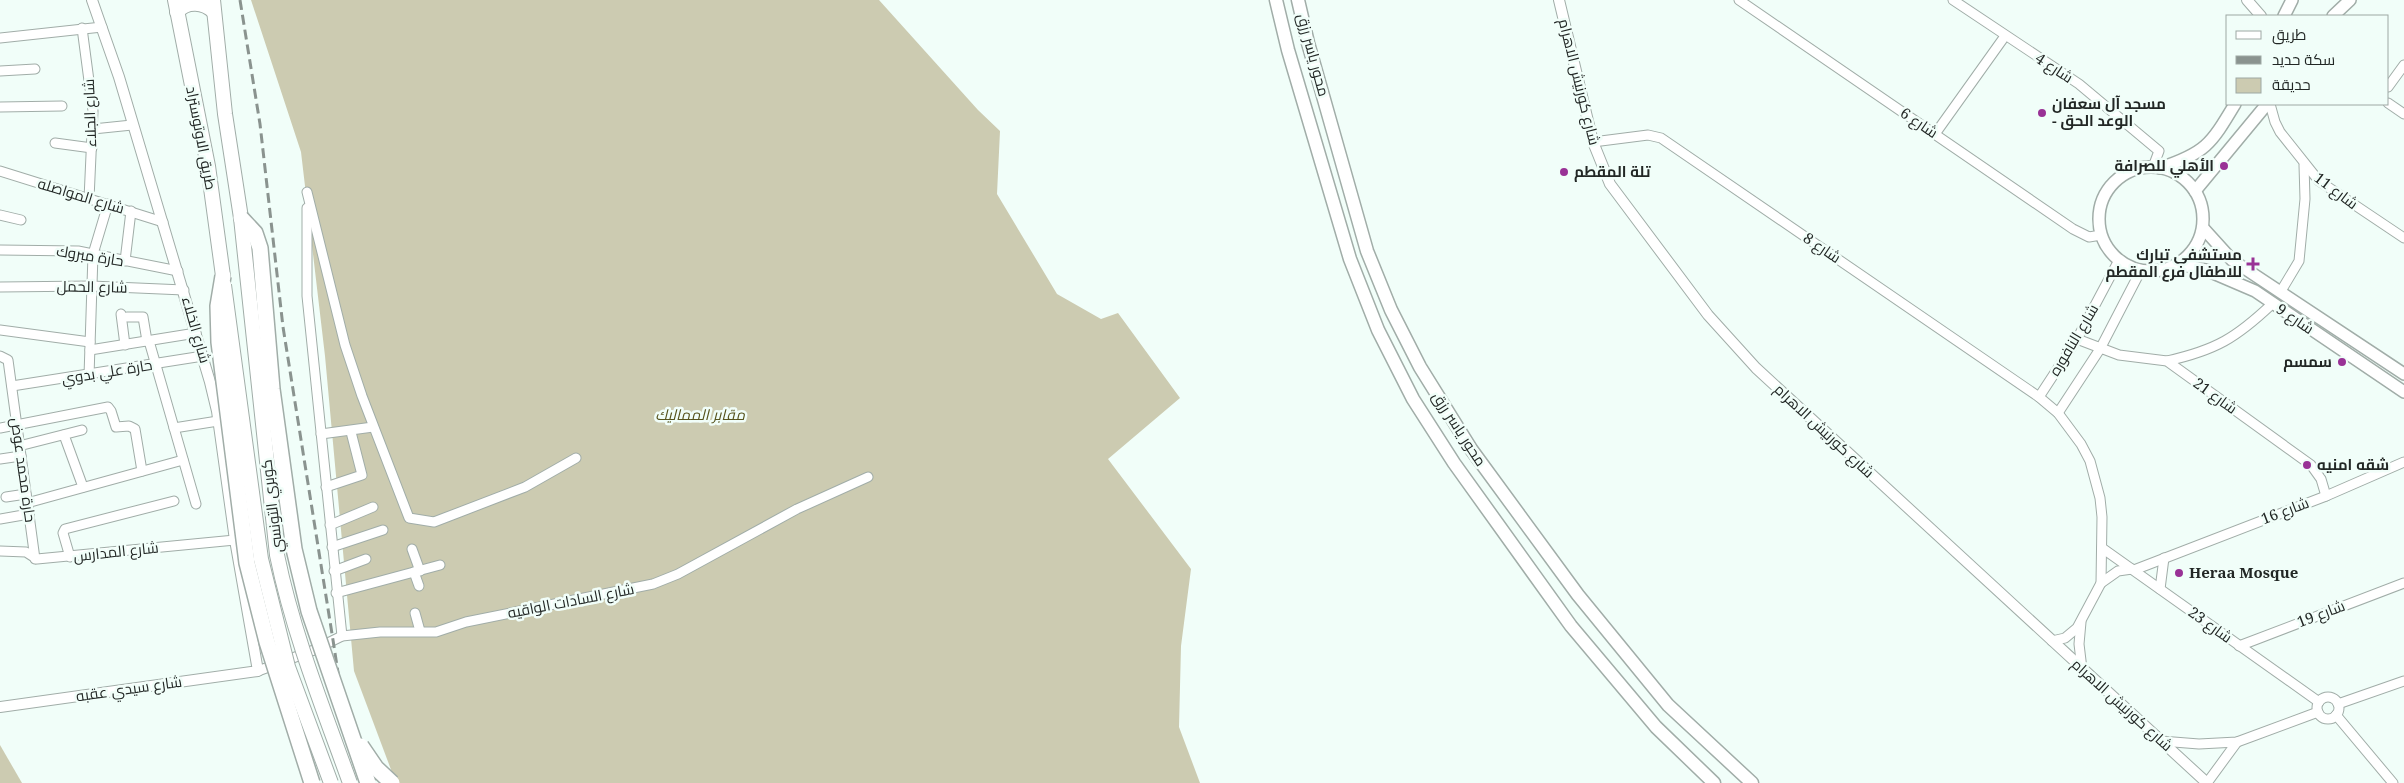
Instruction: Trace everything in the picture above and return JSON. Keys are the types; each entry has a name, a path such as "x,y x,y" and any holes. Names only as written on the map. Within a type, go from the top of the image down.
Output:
{"highway":[{"path":"176,6 197,3 213,6"},
{"name":"طريق الاوتوستراد","path":"176,6 208,166 222,276"},
{"name":"طريق الاوتوستراد","path":"213,6 225,114 241,218"},
{"path":"241,218 255,233 260,248 272,388 294,549 309,611 368,783"},
{"name":"كوبري التونسي","path":"241,218 278,555 284,590 350,783"},
{"path":"222,276 218,306 219,342 247,563 267,642 312,783"},
{"name":"كوبري التونسي","path":"222,276 263,568 288,667 331,783"},
{"path":"346,720 376,768 392,783"}],"main road":[{"name":"محور ياسر رزق","path":"1276,0 1288,50 1350,259 1378,330 1413,399 1454,464 1571,626 1656,726 1714,783"},
{"name":"محور ياسر رزق","path":"1298,0 1308,43 1367,251 1391,310 1420,367 1471,449 1584,603 1668,705 1752,783"},
{"path":"2288,15 2292,0"},
{"path":"2334,15 2350,0"},
{"path":"2156,167 2176,174 2195,191 2203,213 2203,228 2192,252 2178,264 2164,270 2141,270 2119,260 2106,245 2101,235 2099,216 2104,196 2109,188 2124,174 2143,168 2185,160 2206,147 2214,138 2234,105"},
{"path":"2195,191 2267,105"},
{"name":"شارع 9","path":"2203,228 2224,253 2404,374"},
{"name":"شارع 9","path":"2178,264 2206,270 2255,291 2404,392"}],"street":[{"name":"شارع الخلاء","path":"92,0 102,27 203,356 218,421 235,540 258,671"},
{"name":"شارع كورنيش الاهرام","path":"1559,0 1593,142 1603,171 1617,197 1723,334 1756,368 2207,783"},
{"name":"شارع 6","path":"1739,0 2072,230 2089,237 2101,235"},
{"name":"شارع 4","path":"1953,0 2079,84 2148,140 2159,151 2156,167"},
{"path":"2247,0 2260,15"},
{"path":"0,38 102,27"},
{"name":"شارع الجلاء","path":"82,28 92,90 93,129 89,198"},
{"path":"1934,134 2005,36"},
{"path":"2389,86 2404,65"},
{"path":"0,71 35,69"},
{"path":"2389,103 2404,114"},
{"name":"شارع 11","path":"2268,105 2277,127 2304,164 2328,189 2404,238"},
{"path":"0,107 62,106"},
{"path":"93,129 132,126"},
{"name":"شارع 8","path":"1593,142 1648,135 1661,138 2039,397"},
{"path":"55,143 92,148"},
{"path":"2282,291 2299,261 2305,199 2304,164"},
{"name":"شارع المواصله","path":"0,171 162,222"},
{"path":"342,636 306,296 307,192 345,345 373,427 408,516 412,520 434,522 525,487 576,458"},
{"path":"89,376 93,254 108,204"},
{"path":"125,261 131,211"},
{"path":"0,215 21,220"},
{"name":"حارة مبروك","path":"0,250 64,249 178,271"},
{"name":"شارع النافوره","path":"2039,397 2078,339 2119,260"},
{"name":"شارع النافوره","path":"2058,413 2100,349 2141,270"},
{"name":"شارع الحمل","path":"0,287 91,286 184,290"},
{"path":"2167,361 2215,348 2238,335 2272,304"},
{"path":"125,345 124,315 144,318 148,341 196,504"},
{"path":"0,330 90,346 125,345 196,333"},
{"name":"شارع 21","path":"2078,339 2100,349 2129,357 2167,361 2311,465 2321,480 2326,496"},
{"name":"حارة محمد عوض","path":"0,356 8,360 35,559"},
{"name":"حارة علي بدوي","path":"12,386 89,376 203,356"},
{"path":"2039,397 2058,413 2070,428 2090,461 2100,498 2101,583 2081,622 2071,634 2052,641"},
{"path":"0,428 108,407 116,428 129,426 135,429 142,471"},
{"path":"174,428 218,421"},
{"path":"321,434 351,432 373,427"},
{"path":"20,446 82,430"},
{"path":"326,487 363,474 351,432"},
{"path":"64,435 83,487"},
{"path":"0,459 21,456"},
{"path":"6,497 27,498 83,487 184,460"},
{"name":"شارع 16","path":"2133,569 2326,496 2404,462"},
{"name":"شارع السادات الواقيه","path":"258,671 314,650 342,636 380,632 436,632 466,622 653,584 678,574 805,505 868,477"},
{"path":"70,557 63,533 65,529 174,501"},
{"path":"330,525 373,507"},
{"path":"0,519 29,514"},
{"path":"332,547 383,530"},
{"name":"شارع المدارس","path":"0,551 26,552 35,559 235,540"},
{"name":"شارع 23","path":"2102,548 2319,702"},
{"path":"412,549 419,586"},
{"path":"2160,589 2164,558"},
{"path":"334,571 366,559"},
{"path":"336,593 440,565"},
{"path":"2101,583 2118,571 2133,569"},
{"name":"شارع 19","path":"2239,646 2404,583"},
{"path":"415,613 420,632"},
{"path":"2081,622 2079,644 2082,669"},
{"name":"شارع سيدي عقبه","path":"0,707 258,671"},
{"path":"2338,704 2404,681"},
{"path":"2336,715 2328,719 2322,717 2318,712 2319,702 2328,698 2338,704"},
{"path":"2336,715 2338,704"},
{"path":"2161,741 2199,744 2238,742 2318,712"},
{"path":"2336,715 2393,783"},
{"path":"2207,783 2238,742"}],"green space":[{"name":"مقابر المماليك","path":"251,0 879,0 978,110 1000,131 997,194 1057,294 1101,319 1118,313 1180,398 1108,459 1191,569 1181,646 1179,727 1200,783 396,783 354,671 325,356 301,152"},
{"path":"0,745 22,783 0,783"}],"railway":[{"path":"240,0 260,124 283,327 339,679 373,783"}],"place":[{"name":"مسجد آل سعفان - الوعد الحق","path":"2042,113"},
{"name":"الأهلي للصرافة","path":"2224,166"},
{"name":"تلة المقطم","path":"1564,172"},
{"name":"مستشفى تبارك للاطفال فرع المقطم","path":"2253,264"},
{"name":"سمسم","path":"2342,362"},
{"name":"شقه امنيه","path":"2307,465"},
{"name":"Heraa Mosque","path":"2179,573"}]}
